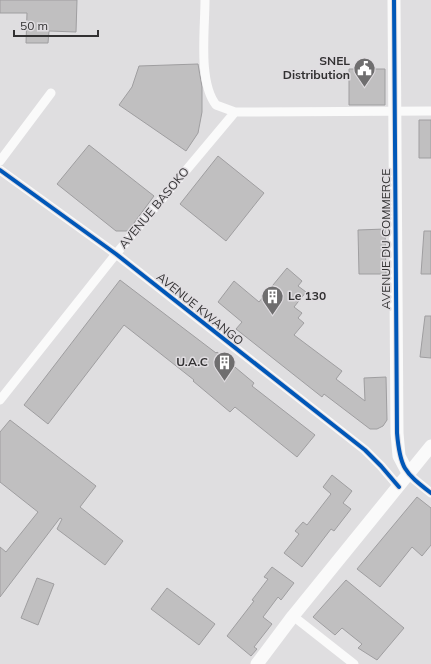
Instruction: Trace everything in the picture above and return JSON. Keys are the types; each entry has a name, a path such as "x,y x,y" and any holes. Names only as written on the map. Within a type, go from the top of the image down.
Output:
{"street":[{"path":"205,0 206,87 216,105 235,112 431,112"},
{"name":"AVENUE DU COMMERCE","path":"394,0 396,111 397,433 399,456 409,476"},
{"path":"0,160 51,92"},
{"name":"AVENUE BASOKO","path":"0,400 116,254 235,112"},
{"name":"AVENUE KWANGO","path":"0,170 116,254 365,450 399,487"},
{"path":"257,664 293,616 409,476 431,446"},
{"path":"409,476 431,493"},
{"path":"293,616 354,664"}],"building":[{"path":"0,0 77,0 76,32 49,31 48,43 26,43 27,13 0,13"},
{"path":"198,64 202,87 202,112 198,133 186,151 119,105 132,87 139,66"},
{"path":"349,69 385,69 385,105 349,105"},
{"path":"419,120 431,120 431,158 419,158"},
{"path":"89,145 154,196 128,231 116,231 57,184"},
{"path":"218,156 264,193 226,241 180,204"},
{"path":"385,229 386,274 359,274 358,230"},
{"path":"424,231 431,231 431,274 421,274"},
{"path":"287,268 302,281 298,286 306,292 294,307 302,313 298,318 304,323 294,335 342,371 336,379 365,401 364,378 386,377 387,420 383,426 377,429 370,429 324,394 322,397 236,329 242,322 218,302 234,281 259,302"},
{"path":"120,280 216,353 217,352 254,383 252,386 315,435 297,457 235,407 230,412 193,381 194,380 124,325 48,424 24,405"},
{"path":"425,316 431,316 431,358 420,357"},
{"path":"10,420 96,486 80,507 123,541 105,565 57,529 62,519 60,518 0,597 0,547 6,552 38,512 0,482 0,432"},
{"path":"332,475 352,491 343,503 351,509 334,531 331,529 302,567 284,553 299,534 295,531 303,522 307,525 331,494 323,487"},
{"path":"417,497 431,508 431,545 422,556 412,547 380,587 357,569"},
{"path":"272,567 294,583 281,600 278,597 263,617 272,624 254,647 257,649 251,656 227,636 254,601 252,600 268,579 264,577"},
{"path":"37,578 54,584 38,625 21,618"},
{"path":"346,580 404,628 377,660 358,648 362,644 342,628 335,635 313,617"},
{"path":"167,588 215,624 199,645 151,609"}],"cycle path":[{"path":"394,0 397,433 400,454 405,468 415,480 431,493"},
{"path":"0,170 116,254 365,450 399,487"}],"place":[{"name":"SNEL Distribution","path":"365,88"},
{"name":"Le 130","path":"273,316"},
{"name":"U.A.C","path":"224,382"}]}
